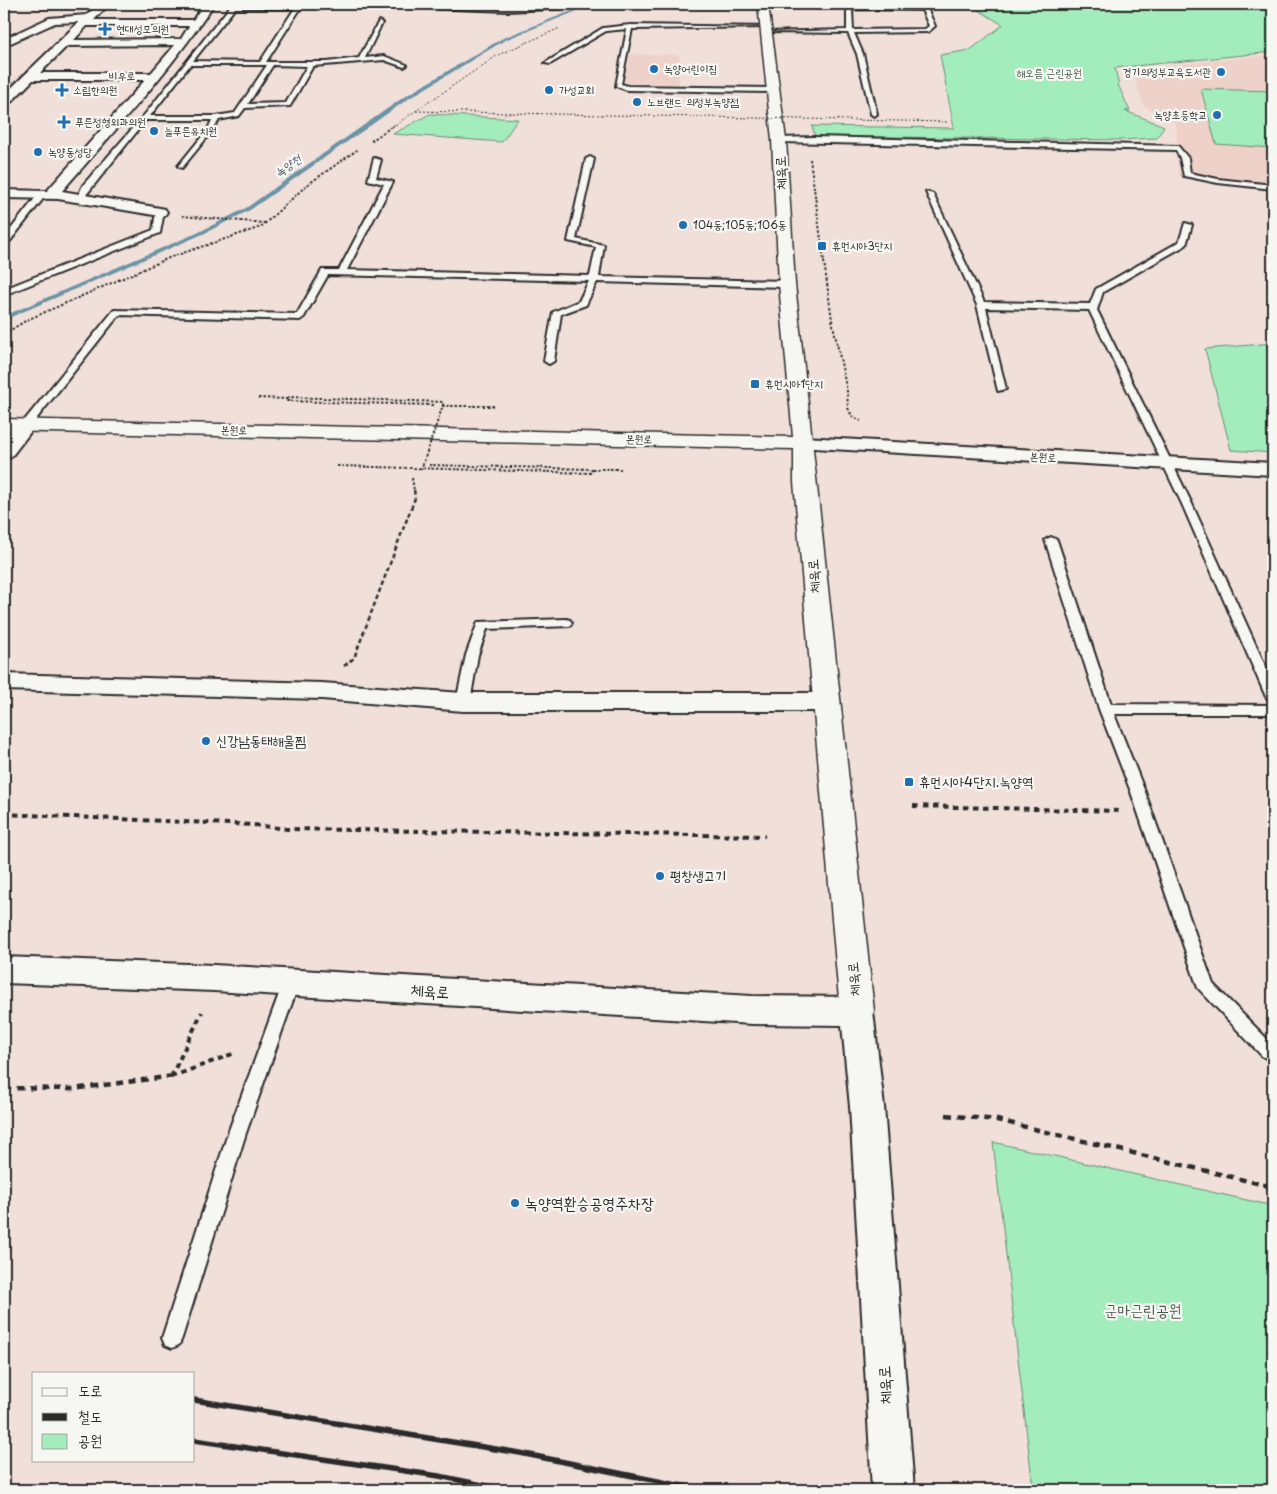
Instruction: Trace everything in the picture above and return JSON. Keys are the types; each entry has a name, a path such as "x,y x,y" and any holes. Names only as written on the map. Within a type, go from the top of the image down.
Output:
{"street":[{"path":"4,102 62,43 104,4"},
{"path":"46,195 156,76 198,23 209,4"},
{"path":"404,4 536,7 589,4"},
{"name":"체육로","path":"763,4 779,140 787,284 804,443 805,482 866,1107 893,1490"},
{"path":"4,44 53,20 198,23"},
{"path":"62,43 184,42"},
{"name":"비우로","path":"28,77 156,76"},
{"path":"4,194 79,198 160,212"},
{"name":"본원로","path":"4,425 804,443 1273,469"},
{"path":"4,453 25,426"},
{"path":"4,682 322,692 463,702 826,702"},
{"name":"체육로","path":"4,970 291,983 752,1010 857,1011"}],"lane":[{"path":"79,198 234,5 299,6 262,63"},
{"path":"548,63 605,28 630,27 766,30 850,31 926,31 932,26 923,6 856,7 849,9 850,31 860,54 874,114"},
{"path":"361,60 379,23"},
{"path":"630,27 618,85 627,88 773,90"},
{"path":"187,63 311,64 384,58 404,65"},
{"path":"144,118 216,118 237,114 272,63"},
{"path":"243,106 288,105 311,64"},
{"path":"182,166 211,129 216,118"},
{"name":"체육로","path":"779,140 814,139 1178,148 1184,158 1187,174 1218,181 1273,187"},
{"path":"549,361 557,312 583,302 594,279 600,245 572,241 590,159"},
{"path":"342,272 389,182 372,180 378,160"},
{"path":"930,194 982,305 1001,389"},
{"path":"4,243 46,195"},
{"path":"4,292 156,231 160,212"},
{"path":"1188,225 1182,243 1099,290 1094,307 1168,462 1273,697"},
{"path":"25,426 117,312 300,317 325,272 787,284"},
{"path":"982,305 1094,307"},
{"path":"1051,540 1106,709 1145,812 1206,988 1268,1051"},
{"path":"463,702 472,655 482,625 566,623"},
{"path":"1106,709 1273,709"},
{"path":"172,1338 237,1133 291,983"}],"path":[{"path":"368,143 498,55 564,26"},
{"path":"416,111 948,122"},
{"path":"4,334 27,320 171,257 261,227 307,185 360,149"},
{"path":"809,152 832,320 847,391 848,408 852,416 866,423"},
{"path":"200,218 266,223"},
{"path":"258,398 288,399 289,397 444,402 422,470"},
{"path":"288,399 287,401 433,405"},
{"path":"442,406 496,406"},
{"path":"429,464 621,470"},
{"path":"337,466 422,470 590,473 592,469"},
{"path":"341,668 354,658 415,498 412,478"},
{"path":"913,806 1145,812"},
{"path":"4,814 287,828 658,836 765,836"},
{"path":"171,1077 202,1012"},
{"path":"4,1088 73,1089 171,1077 236,1053"},
{"path":"946,1115 997,1120 1273,1187"}],"shaded area":[{"name":"녹양어린이집","path":"631,54 680,55 679,84 624,83"},
{"name":"녹양초등학교","path":"1273,55 1273,187 1179,176 1176,124 1144,106 1134,78 1136,68"}],"green space":[{"name":"해오름 근린공원","path":"969,4 1225,4 1273,8 1273,52 1115,68 1119,87 1130,111 1125,111 1164,126 1157,138 1120,140 815,136 812,126 954,128 940,55 970,50 1003,25"},
{"path":"1201,89 1273,91 1273,148 1216,144"},
{"path":"430,114 518,119 502,142 393,134"},
{"path":"1273,343 1273,453 1231,450 1205,349"},
{"name":"군마근린공원","path":"993,1142 1273,1206 1273,1490 1042,1490 1033,1488"}],"waterway":[{"name":"녹양천","path":"4,318 201,233 248,209 406,98 504,39 575,11"}],"railway":[{"path":"195,1400 520,1453 702,1490"},
{"path":"195,1440 439,1476 507,1490"}],"place":[{"name":"현대성모의원","path":"105,29"},
{"name":"녹양어린이집","path":"654,69"},
{"name":"경기의정부교육도서관","path":"1221,72"},
{"name":"소림한의원","path":"62,90"},
{"name":"가성교회","path":"549,90"},
{"name":"노브랜드 의정부녹양점","path":"637,102"},
{"name":"녹양초등학교","path":"1217,115"},
{"name":"푸른정형외과의원","path":"64,122"},
{"name":"늘푸른유치원","path":"154,131"},
{"name":"녹양동성당","path":"38,152"},
{"name":"104동;105동;106동","path":"683,225"},
{"name":"휴먼시아3단지","path":"822,246"},
{"name":"휴먼시아1단지","path":"755,384"},
{"name":"신강남동태해물찜","path":"206,741"},
{"name":"휴먼시아4단지.녹양역","path":"909,782"},
{"name":"평창생고기","path":"660,876"},
{"name":"녹양역환승공영주차장","path":"515,1203"}]}
